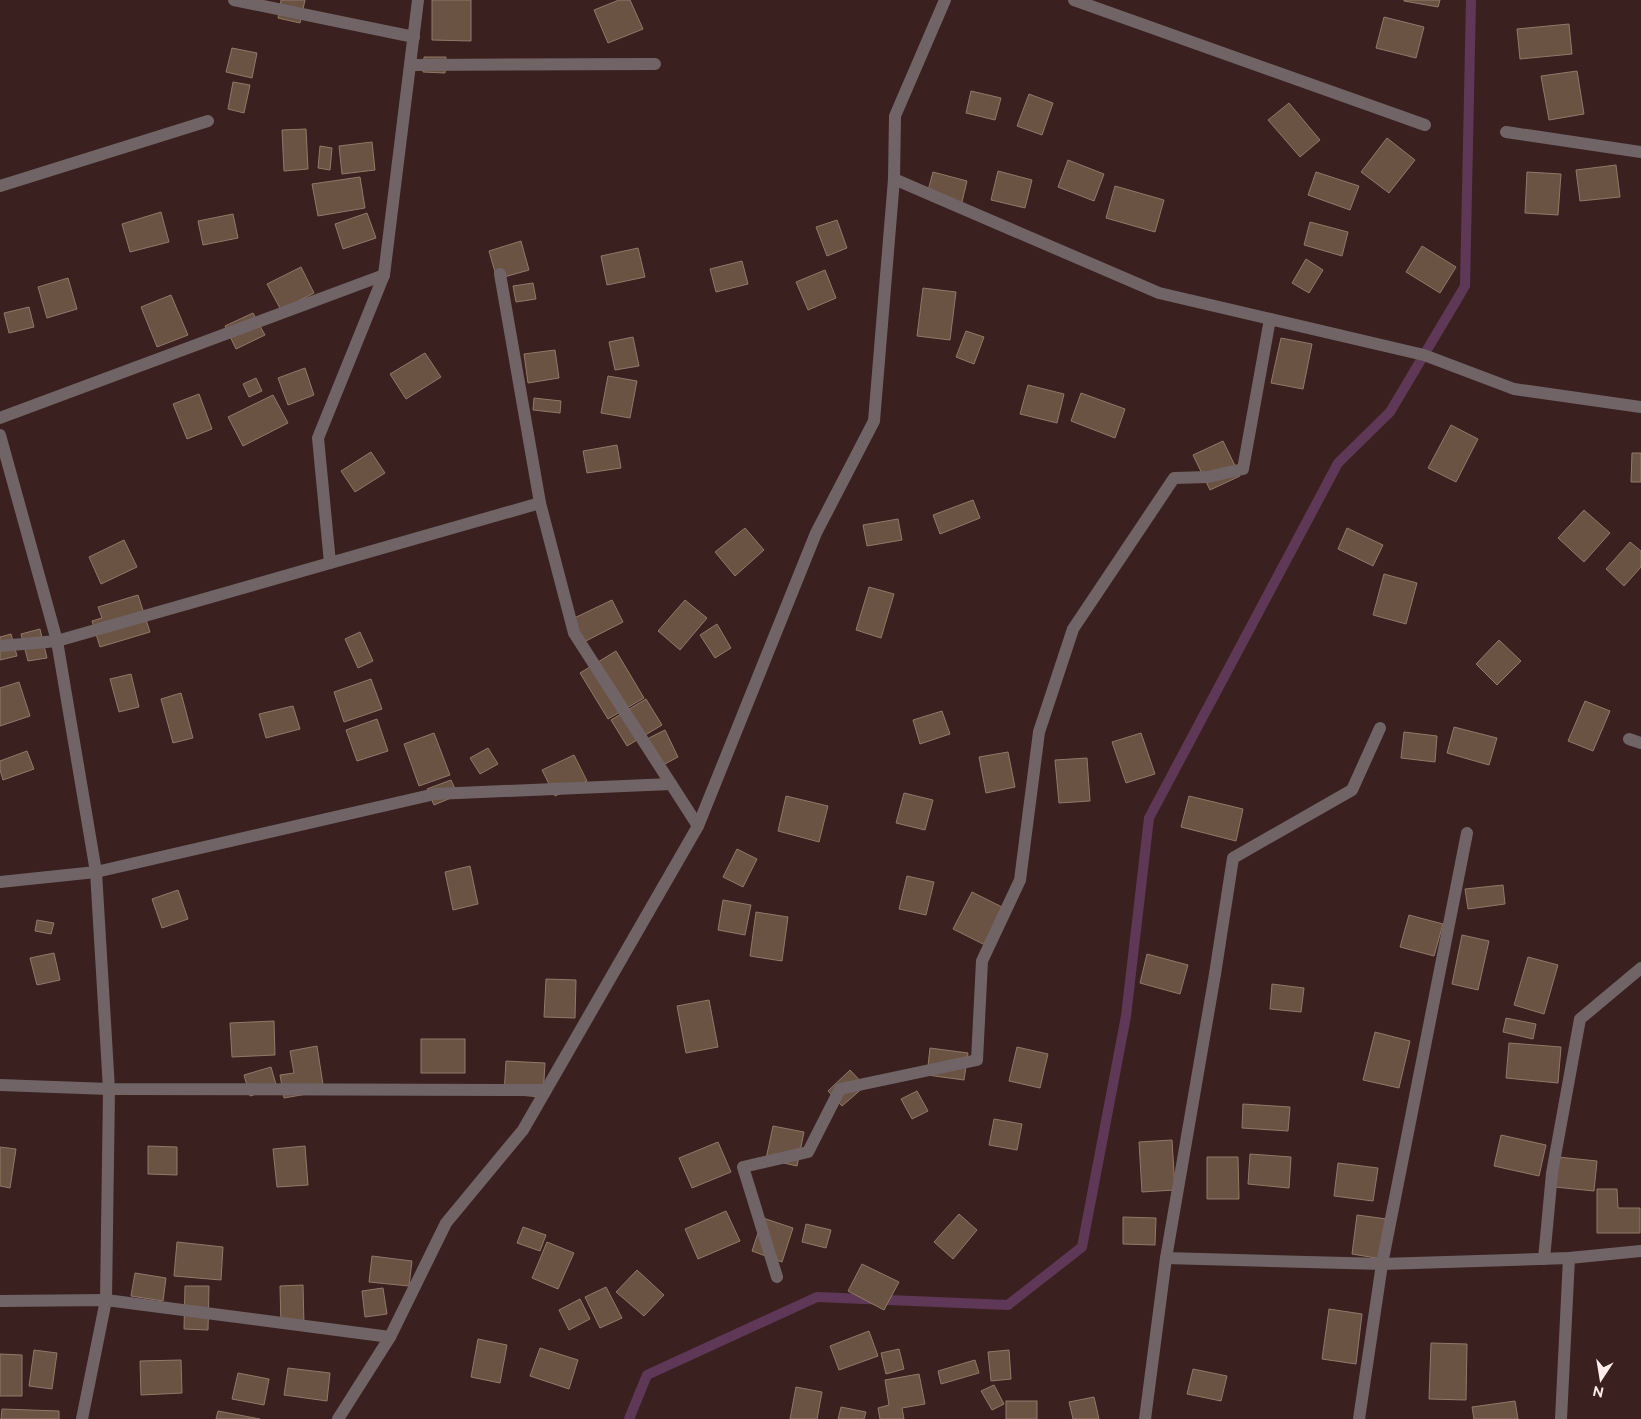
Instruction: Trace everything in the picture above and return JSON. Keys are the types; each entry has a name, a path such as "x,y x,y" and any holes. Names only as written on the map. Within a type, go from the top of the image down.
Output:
{"street":[{"path":"234,0 414,36"},
{"path":"330,563 318,438 384,275 418,0"},
{"path":"338,1419 390,1337 446,1223 523,1130 698,826 816,533 874,421 894,179 894,116 945,0"},
{"path":"1074,0 1425,125"},
{"path":"410,65 655,64"},
{"path":"0,186 208,121"},
{"path":"1506,132 1641,152"},
{"path":"894,179 1159,293 1424,355 1514,389 1641,406"},
{"path":"500,274 540,503 574,633 698,826"},
{"path":"0,418 384,275"},
{"path":"777,1277 743,1168 808,1152 840,1089 977,1060 982,961 1020,880 1039,732 1072,629 1174,478 1208,477 1243,469 1270,319"},
{"path":"0,436 57,641 96,872 109,1089 106,1300 82,1419"},
{"path":"0,646 57,641 540,503"},
{"path":"1145,1419 1166,1258 1234,858 1352,790 1380,728"},
{"path":"0,882 96,872 435,794 671,784"},
{"path":"1359,1419 1382,1264 1467,833"},
{"path":"1544,1259 1552,1173 1580,1019 1641,968"},
{"path":"0,1085 109,1089 546,1090"},
{"path":"1166,1258 1382,1264 1568,1258 1641,1251"},
{"path":"1561,1419 1568,1258"},
{"path":"0,1301 106,1300 390,1337"}],"building":[{"path":"281,0 305,0 300,23 278,18"},
{"path":"432,0 471,0 471,41 432,40"},
{"path":"619,0 630,0 643,29 608,43 594,10"},
{"path":"1404,0 1440,0 1438,7"},
{"path":"1384,17 1424,27 1416,58 1376,48"},
{"path":"1569,24 1572,54 1520,59 1517,29"},
{"path":"232,48 257,53 252,78 226,72"},
{"path":"424,57 446,57 445,73 423,72"},
{"path":"1577,71 1584,114 1549,120 1541,76"},
{"path":"233,82 250,85 244,113 228,109"},
{"path":"971,91 1001,98 995,120 966,113"},
{"path":"1029,94 1053,103 1042,135 1017,126"},
{"path":"1289,103 1320,140 1300,157 1268,120"},
{"path":"306,129 308,169 284,171 282,130"},
{"path":"1387,138 1415,160 1389,193 1361,172"},
{"path":"372,142 375,170 342,174 339,146"},
{"path":"320,146 332,148 330,170 318,168"},
{"path":"1068,160 1104,174 1094,201 1058,187"},
{"path":"1616,165 1620,197 1580,201 1576,170"},
{"path":"998,171 1032,180 1025,208 991,200"},
{"path":"933,172 967,181 961,206 926,198"},
{"path":"1316,172 1359,186 1350,210 1308,195"},
{"path":"1527,172 1561,174 1558,215 1525,213"},
{"path":"360,177 365,208 318,216 312,184"},
{"path":"1115,186 1164,200 1155,232 1106,218"},
{"path":"161,212 169,242 130,252 122,224"},
{"path":"367,213 376,238 343,249 335,224"},
{"path":"233,214 238,238 203,245 198,221"},
{"path":"837,220 847,248 827,256 816,227"},
{"path":"1310,222 1348,232 1342,256 1304,245"},
{"path":"521,241 529,270 497,279 489,251"},
{"path":"1422,246 1456,267 1440,293 1406,272"},
{"path":"638,248 645,277 607,285 601,256"},
{"path":"1306,259 1323,270 1309,293 1292,283"},
{"path":"742,261 748,284 716,292 710,269"},
{"path":"301,267 314,293 281,310 267,284"},
{"path":"825,270 836,298 808,310 796,282"},
{"path":"68,278 77,309 47,318 38,287"},
{"path":"533,283 536,299 516,302 513,286"},
{"path":"923,288 956,292 950,340 917,336"},
{"path":"171,295 188,335 157,347 141,307"},
{"path":"29,307 34,327 9,333 4,313"},
{"path":"253,313 265,335 236,349 225,326"},
{"path":"966,331 984,337 974,364 956,357"},
{"path":"633,337 639,366 615,370 609,342"},
{"path":"1281,338 1312,344 1303,389 1271,383"},
{"path":"555,350 559,378 528,383 524,354"},
{"path":"425,353 441,377 406,399 390,374"},
{"path":"305,368 314,395 288,405 278,378"},
{"path":"608,376 637,381 630,418 601,413"},
{"path":"256,378 262,391 249,397 243,384"},
{"path":"1028,385 1064,394 1057,423 1020,414"},
{"path":"1081,393 1125,409 1115,438 1071,421"},
{"path":"199,394 212,429 187,439 173,404"},
{"path":"273,395 288,423 243,446 228,417"},
{"path":"534,398 561,401 560,413 533,410"},
{"path":"1451,425 1478,439 1456,482 1428,468"},
{"path":"1223,441 1240,476 1210,490 1193,455"},
{"path":"617,445 621,468 587,473 583,451"},
{"path":"371,452 385,473 355,492 341,471"},
{"path":"1632,453 1641,453 1641,482 1631,482"},
{"path":"973,500 980,518 940,534 933,515"},
{"path":"1584,510 1610,533 1584,562 1558,538"},
{"path":"898,519 902,540 867,546 863,525"},
{"path":"745,528 764,550 735,576 715,552"},
{"path":"1347,528 1383,545 1373,566 1338,549"},
{"path":"124,540 137,567 101,584 89,557"},
{"path":"1630,542 1641,551 1641,567 1624,586 1606,569"},
{"path":"1384,574 1417,583 1406,624 1373,615"},
{"path":"869,587 894,594 881,638 856,630"},
{"path":"138,595 150,632 100,647 92,621 102,618 98,607"},
{"path":"612,600 623,622 580,644 568,621"},
{"path":"685,600 707,618 680,650 658,631"},
{"path":"717,624 731,648 715,658 700,635"},
{"path":"40,629 47,658 28,661 21,634"},
{"path":"360,632 373,661 358,668 345,639"},
{"path":"11,634 17,656 0,660 0,637"},
{"path":"1499,640 1521,661 1497,685 1476,664"},
{"path":"616,651 644,698 608,719 580,673"},
{"path":"131,674 139,707 119,712 110,679"},
{"path":"371,679 382,709 344,722 334,692"},
{"path":"19,682 30,716 0,726 0,688"},
{"path":"181,693 193,738 173,743 161,699"},
{"path":"646,699 662,725 627,746 611,720"},
{"path":"1585,701 1610,711 1593,751 1568,741"},
{"path":"293,706 300,729 266,738 259,714"},
{"path":"942,711 950,734 920,744 913,720"},
{"path":"377,719 388,751 357,761 346,730"},
{"path":"1454,727 1497,738 1489,765 1447,753"},
{"path":"665,730 678,757 659,767 645,740"},
{"path":"1404,732 1437,736 1435,762 1401,758"},
{"path":"434,733 450,775 419,786 404,744"},
{"path":"1141,733 1155,774 1126,783 1112,742"},
{"path":"488,748 498,764 480,774 470,758"},
{"path":"27,751 34,769 3,780 0,761"},
{"path":"1008,752 1015,787 986,793 979,757"},
{"path":"574,755 587,781 555,796 542,770"},
{"path":"1087,758 1090,801 1059,803 1055,760"},
{"path":"451,780 458,795 434,805 427,789"},
{"path":"904,793 933,800 925,830 896,823"},
{"path":"786,796 828,806 819,842 778,831"},
{"path":"1189,796 1243,809 1236,841 1181,827"},
{"path":"737,849 757,859 743,887 723,877"},
{"path":"470,866 478,904 453,910 445,872"},
{"path":"907,876 934,882 926,915 899,909"},
{"path":"1503,885 1505,904 1468,909 1465,889"},
{"path":"178,890 188,919 162,928 152,899"},
{"path":"972,892 1004,908 985,945 953,929"},
{"path":"723,900 751,905 745,935 718,930"},
{"path":"756,912 788,917 782,961 750,956"},
{"path":"1409,915 1443,924 1434,956 1400,947"},
{"path":"37,920 54,923 51,934 35,931"},
{"path":"1462,935 1489,941 1478,990 1452,984"},
{"path":"54,953 60,980 37,985 30,958"},
{"path":"1147,954 1188,965 1180,994 1140,983"},
{"path":"1528,957 1558,965 1544,1014 1514,1005"},
{"path":"546,979 576,980 575,1018 544,1017"},
{"path":"1272,984 1304,988 1301,1012 1270,1009"},
{"path":"709,1000 718,1047 686,1053 677,1006"},
{"path":"1506,1018 1536,1024 1533,1039 1503,1032"},
{"path":"274,1021 275,1055 232,1057 230,1023"},
{"path":"1375,1032 1410,1041 1399,1088 1363,1080"},
{"path":"421,1039 465,1039 465,1073 421,1073"},
{"path":"1509,1043 1561,1047 1558,1083 1506,1078"},
{"path":"317,1046 324,1091 284,1098 280,1075 294,1073 290,1051"},
{"path":"1017,1047 1048,1054 1040,1088 1009,1081"},
{"path":"930,1048 968,1053 964,1080 927,1075"},
{"path":"506,1061 545,1063 543,1097 504,1094"},
{"path":"271,1067 277,1088 250,1096 244,1075"},
{"path":"850,1070 865,1086 842,1106 828,1091"},
{"path":"917,1091 928,1111 912,1119 901,1099"},
{"path":"1243,1104 1290,1107 1288,1131 1242,1128"},
{"path":"994,1119 1022,1124 1017,1150 989,1145"},
{"path":"773,1126 804,1132 797,1166 766,1159"},
{"path":"1501,1135 1546,1145 1539,1176 1494,1166"},
{"path":"1172,1140 1175,1190 1142,1192 1139,1142"},
{"path":"718,1142 731,1172 692,1188 679,1158"},
{"path":"148,1146 177,1147 177,1175 148,1174"},
{"path":"305,1146 308,1185 277,1187 273,1149"},
{"path":"0,1147 16,1149 10,1188 0,1186"},
{"path":"1250,1154 1291,1157 1289,1188 1248,1184"},
{"path":"1207,1157 1238,1157 1239,1199 1207,1199"},
{"path":"1558,1157 1597,1161 1594,1191 1555,1187"},
{"path":"1338,1163 1378,1168 1373,1201 1334,1196"},
{"path":"1597,1189 1617,1189 1618,1208 1640,1208 1640,1233 1597,1233"},
{"path":"726,1211 740,1241 698,1259 685,1229"},
{"path":"959,1214 977,1230 953,1259 934,1242"},
{"path":"1357,1215 1387,1219 1382,1259 1352,1254"},
{"path":"1123,1217 1156,1218 1155,1245 1123,1244"},
{"path":"763,1218 793,1228 782,1262 752,1251"},
{"path":"806,1224 831,1230 826,1248 802,1242"},
{"path":"523,1227 546,1235 540,1251 517,1243"},
{"path":"177,1242 223,1247 221,1280 174,1276"},
{"path":"547,1242 574,1253 558,1289 532,1278"},
{"path":"372,1256 412,1261 409,1286 369,1282"},
{"path":"862,1264 899,1282 884,1310 848,1291"},
{"path":"637,1270 664,1295 644,1316 616,1292"},
{"path":"135,1273 166,1278 163,1301 131,1296"},
{"path":"303,1285 304,1326 281,1327 280,1286"},
{"path":"185,1286 209,1286 208,1330 184,1329"},
{"path":"606,1287 622,1318 600,1328 585,1297"},
{"path":"383,1288 387,1314 365,1317 362,1291"},
{"path":"580,1299 590,1319 569,1330 559,1310"},
{"path":"1329,1309 1362,1314 1356,1364 1322,1359"},
{"path":"869,1331 878,1356 839,1370 830,1346"},
{"path":"478,1339 507,1345 500,1383 471,1377"},
{"path":"1431,1343 1467,1344 1466,1400 1429,1399"},
{"path":"540,1348 578,1360 569,1389 530,1376"},
{"path":"899,1349 904,1369 886,1374 881,1353"},
{"path":"34,1350 57,1353 52,1389 29,1386"},
{"path":"1009,1350 1011,1379 991,1381 988,1352"},
{"path":"0,1354 22,1355 22,1396 0,1396"},
{"path":"181,1360 182,1393 141,1395 140,1361"},
{"path":"975,1360 979,1373 941,1384 938,1371"},
{"path":"288,1368 330,1373 327,1401 284,1395"},
{"path":"1193,1369 1227,1376 1221,1401 1187,1394"},
{"path":"238,1373 269,1379 264,1405 232,1399"},
{"path":"919,1374 925,1404 902,1408 904,1419 880,1419 878,1408 889,1405 885,1380"},
{"path":"994,1385 1004,1404 992,1410 981,1391"},
{"path":"796,1387 822,1392 817,1419 790,1419"},
{"path":"1094,1397 1099,1419 1073,1419 1069,1402"},
{"path":"1006,1401 1037,1401 1037,1419 1006,1419"},
{"path":"1515,1401 1518,1419 1474,1419 1472,1407"},
{"path":"841,1407 866,1412 864,1419 838,1419"},
{"path":"2,1409 59,1411 59,1419 1,1419"},
{"path":"218,1411 260,1419 216,1419"}],"waterway":[{"path":"629,1419 647,1375 817,1297 1008,1305 1082,1247 1126,1016 1149,818 1338,463 1390,412 1465,286 1471,0"}]}
